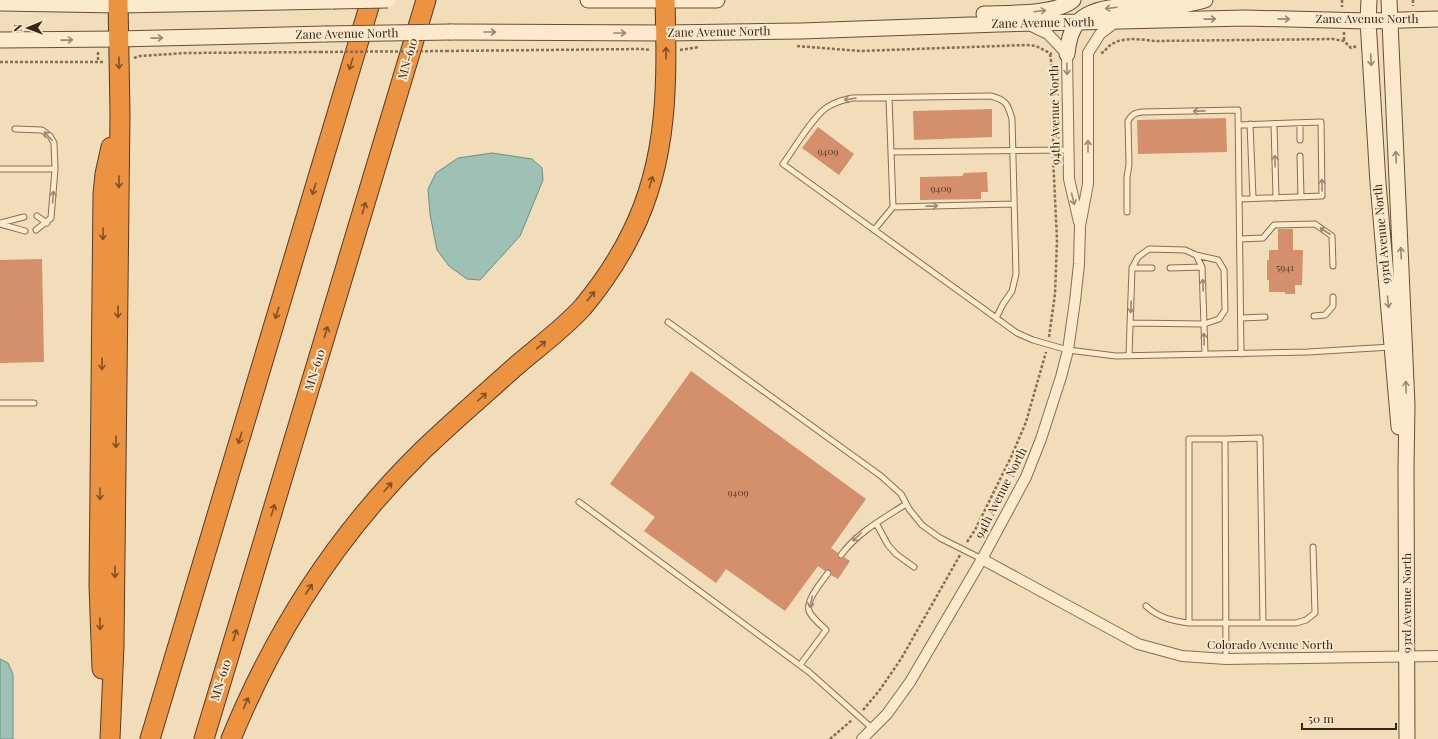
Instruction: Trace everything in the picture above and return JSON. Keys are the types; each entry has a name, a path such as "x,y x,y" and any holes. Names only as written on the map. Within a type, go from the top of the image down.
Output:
{"highway":[{"path":"150,739 371,0"},
{"name":"MN-610","path":"204,739 426,0"},
{"path":"231,739 245,704 277,642 298,606 340,544 400,474 443,432 582,308 612,268 633,231 643,208 661,142 666,99 665,0"},
{"path":"110,738 104,700 99,604 103,194 105,174 120,113 118,3"}],"main road":[{"path":"0,3 388,0"},
{"path":"588,0 717,0"},
{"path":"806,31 923,17 1039,11 1059,8 1073,0"},
{"path":"1062,54 1077,22 1087,14 1099,9 1127,6 1179,5 1205,0"},
{"name":"93rd Avenue North","path":"1369,0 1368,21 1378,183 1398,419 1406,468"},
{"name":"93rd Avenue North","path":"1389,0 1407,405 1407,739"},
{"name":"Zane Avenue North","path":"0,40 451,32 666,33 806,31 1246,18 1368,21 1438,19"}],"street":[{"name":"94th Avenue North","path":"862,739 887,714 910,682 982,559 1026,477 1041,439 1068,350 1079,264 1080,226 1088,184 1088,53 1100,34 1117,21"},
{"name":"94th Avenue North","path":"1026,24 1048,34 1062,54 1069,180 1080,226"},
{"name":"Colorado Avenue North","path":"982,559 1138,644 1182,656 1226,660 1438,656"}],"lane":[{"path":"996,318 1012,291 1016,274 1012,119 1008,106 1001,99 991,96 852,98 838,101 826,108 816,117 783,164 874,230 996,318 1017,333 1033,340 1068,350 1116,356 1308,352 1392,347"},
{"path":"874,230 893,207 889,98"},
{"path":"1127,212 1127,177 1129,165 1128,121 1134,113 1238,110 1241,354"},
{"path":"1238,125 1321,122 1322,196 1239,199"},
{"path":"1300,123 1300,140"},
{"path":"1250,124 1253,198"},
{"path":"1274,124 1276,198"},
{"path":"15,129 42,130 50,136 54,143 55,169 51,218 47,223 36,230"},
{"path":"891,152 1068,150"},
{"path":"1300,156 1301,197"},
{"path":"0,169 55,169"},
{"path":"893,207 1014,204"},
{"path":"37,216 47,223"},
{"path":"0,224 24,217"},
{"path":"0,224 25,231"},
{"path":"1240,239 1263,238 1274,225 1315,224 1332,236 1333,266"},
{"path":"1129,355 1130,324 1132,268 1138,257 1149,249 1186,250 1196,255 1218,260 1224,270 1225,310 1219,319 1204,324 1130,324"},
{"path":"1196,255 1202,267 1205,354"},
{"path":"1170,268 1202,267"},
{"path":"1132,268 1152,268"},
{"path":"1314,316 1325,316 1333,306 1333,297"},
{"path":"1241,318 1265,317"},
{"path":"668,322 881,476 901,494 906,504 922,525 940,538 982,559"},
{"path":"0,403 34,403"},
{"path":"1190,623 1189,439 1260,438 1263,624"},
{"path":"1225,439 1226,660"},
{"path":"579,502 800,665 873,729"},
{"path":"841,555 855,539 876,523 906,504"},
{"path":"876,523 888,545 896,554 914,567"},
{"path":"1146,606 1152,612 1176,622 1263,624 1296,623 1306,620 1315,613 1313,547"},
{"path":"800,665 826,630 809,611 809,604 813,594 828,573"}],"path":[{"path":"1095,53 1104,52 1108,46 1117,41 1128,39 1155,41 1333,39 1344,42 1351,48 1355,46"},
{"path":"794,45 860,51 1026,45 1036,46 1050,54 1062,54"},
{"path":"684,50 701,47"},
{"path":"0,62 119,62 128,61 140,56 186,53 654,50"},
{"path":"830,739 868,705 901,659 974,530 1012,455 1026,422 1048,344 1055,294 1057,240 1053,150 1053,69 1050,54"}],"water":[{"path":"492,153 532,159 542,168 543,180 520,236 480,280 467,279 449,266 437,250 430,214 428,189 436,173 458,158"},
{"path":"0,659 8,663 13,674 13,739 0,739"}],"building":[{"path":"992,109 992,137 914,140 913,111"},
{"path":"1226,118 1227,152 1138,154 1137,120"},
{"path":"818,127 854,154 839,175 802,148"},
{"path":"987,172 988,192 981,192 981,199 920,200 920,177 962,176 964,173"},
{"path":"1278,229 1293,229 1293,250 1303,250 1302,285 1295,285 1295,294 1285,294 1285,292 1269,292 1269,280 1267,280 1267,260 1269,260 1269,250 1278,250"},
{"path":"42,259 44,362 0,363 0,260"},
{"path":"691,371 866,499 831,548 838,553 837,556 839,558 842,559 844,557 850,561 838,579 831,575 832,572 830,570 825,571 818,566 785,611 726,569 716,583 644,531 655,517 610,484"}]}
